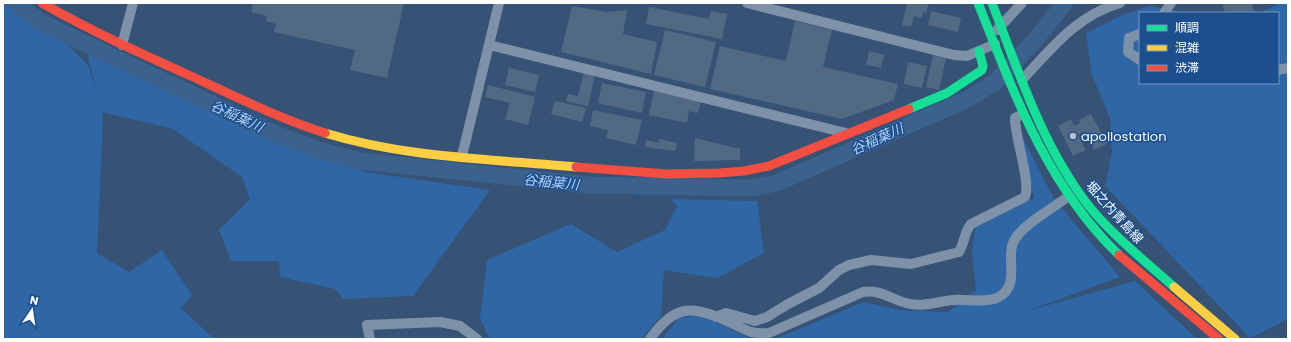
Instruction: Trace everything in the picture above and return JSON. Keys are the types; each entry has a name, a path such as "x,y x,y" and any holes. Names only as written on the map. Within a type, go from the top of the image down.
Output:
{"street":[{"path":"42,3 122,45 278,116 313,129 382,147 420,153 614,171 705,175 743,172 769,166 846,133 947,93 982,70 983,66 979,51"},
{"path":"122,45 133,3"},
{"path":"462,156 499,3"},
{"path":"747,3 954,55 967,56 979,51 993,40 1001,25 1022,3"},
{"name":"堀之内青島線","path":"978,3 1023,114 1056,179 1081,214 1108,244 1219,339"},
{"name":"堀之内青島線","path":"992,3 1042,130 1064,171 1089,206 1116,237 1235,339"},
{"path":"1021,76 1080,21 1092,13 1120,3"},
{"path":"1165,12 1171,3"},
{"path":"1139,34 1129,38 1127,44 1128,52 1139,60"},
{"path":"489,45 846,133"},
{"path":"716,317 726,313 755,320 767,317 819,288 839,270 849,264 871,260 911,264 959,252 964,244 966,230 971,224 1025,197 1027,193 1015,130 1016,118 1023,114"},
{"path":"650,339 661,324 676,312 690,310 705,312 746,332 758,334 769,333 873,290 907,304 921,305 953,300 987,300 998,298 1006,290 1010,283 1013,270 1012,244 1018,234 1069,196"},
{"path":"370,339 367,325 440,322 460,326 477,339"}],"shaded area":[{"path":"3,3 7,3 19,15 68,44 89,67 97,94 87,53 274,140 366,172 490,190 413,296 343,299 335,289 280,277 279,261 231,261 219,230 250,199 242,177 173,129 102,112 103,118 97,253 129,272 162,250 192,295 181,308 214,339 3,339"},
{"path":"1280,3 1288,3 1288,319 1250,338 1105,186 1112,152 1110,118 1092,75 1086,33 1124,14 1150,6 1182,12 1139,12 1139,84 1279,84 1279,12 1262,12"},
{"path":"1022,136 1054,199 1120,277 1027,311 1135,281 1197,339 775,339 863,302 900,310 948,312 976,290 972,252 975,228 1034,198"},
{"path":"670,199 757,201 764,253 717,278 664,270 661,316 641,339 490,339 480,319 487,260 571,224 617,252 665,230 677,206"},
{"path":"701,315 751,339 662,339 679,318"}],"building":[{"path":"253,3 404,3 387,78 350,70 355,50 274,32 276,24 266,21 267,16 251,12"},
{"path":"907,3 929,3 926,13 923,12 922,18 914,16 911,27 902,25"},
{"path":"1222,3 1256,3 1252,5 1254,12 1225,12"},
{"path":"572,6 606,12 627,10 623,34 657,42 651,74 561,52"},
{"path":"649,7 709,19 711,11 727,14 722,39 646,24"},
{"path":"931,11 961,18 958,32 928,25"},
{"path":"795,21 832,30 823,67 898,84 894,100 842,119 710,89 720,46 786,61"},
{"path":"665,30 716,42 705,87 654,75"},
{"path":"869,51 884,55 881,68 866,65"},
{"path":"933,55 946,58 939,90 926,87"},
{"path":"908,62 927,66 922,88 904,84"},
{"path":"509,68 539,75 535,92 505,85"},
{"path":"584,72 595,75 588,106 566,101 568,94 578,96"},
{"path":"602,83 646,92 642,113 598,103"},
{"path":"488,85 535,97 528,125 505,119 510,103 485,97"},
{"path":"654,90 701,100 698,113 689,111 687,123 649,115"},
{"path":"555,101 586,108 582,122 551,114"},
{"path":"593,110 642,120 636,145 606,138 608,130 590,126"},
{"path":"1091,114 1107,144 1094,150 1085,131 1078,135 1086,150 1073,156 1058,126 1071,119 1074,126 1080,123 1079,120"},
{"path":"695,138 740,149 740,160 694,161"},
{"path":"659,139 677,143 675,151 645,147 646,140 659,143"}],"waterway":[{"name":"谷稲葉川","path":"16,3 44,24 273,133 318,150 361,161 589,185 751,188 777,183 968,99 995,82 1036,39 1065,3"}],"traffic: fast":[{"path":"978,3 1019,104 1052,169 1094,228 1119,255"},
{"path":"992,3 1033,108 1057,158 1072,182 1088,205 1108,227 1174,287"},
{"path":"909,109 947,93 982,70 983,66 979,51"}],"traffic: slow":[{"path":"325,133 387,148 418,153 576,167"},
{"path":"1174,287 1235,339"}],"traffic: jam":[{"path":"42,3 117,42 242,100 291,121 325,133"},
{"path":"576,167 667,174 744,171 769,166 909,109"},
{"path":"1119,255 1219,339"}],"place":[{"name":"apollostation","path":"1073,136"}]}
